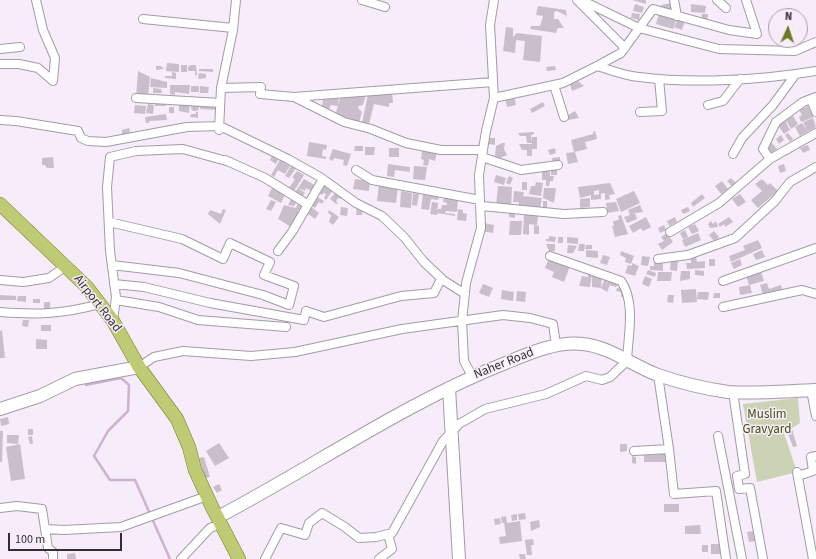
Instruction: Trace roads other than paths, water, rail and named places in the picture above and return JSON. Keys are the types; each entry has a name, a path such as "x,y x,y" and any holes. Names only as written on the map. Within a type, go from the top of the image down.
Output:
{"main road":[{"name":"Airport Road","path":"0,204 87,287 113,321 139,367 177,419 207,496 239,559"},
{"name":"Naher Road","path":"220,521 449,388 472,376 537,350 556,345 583,343 605,348 627,361 658,375 733,392 813,390"},
{"path":"0,409 40,396 75,380 139,367"},
{"path":"449,388 459,559"}],"street":[{"path":"0,64 19,64 38,68 53,81 55,58 43,30 36,0"},
{"path":"219,128 221,88 233,28 236,0"},
{"path":"362,0 385,7"},
{"path":"472,376 464,361 462,321 466,283 481,228 479,175 494,98 490,26 494,0"},
{"path":"576,0 625,48"},
{"path":"581,0 639,28 719,49 795,51 816,42"},
{"path":"674,0 677,16"},
{"path":"717,0 726,8"},
{"path":"494,98 554,85 598,66 621,53 652,8 729,30 757,34 746,0"},
{"path":"143,19 233,28"},
{"path":"0,49 20,47"},
{"path":"598,66 638,77 685,80 779,78 816,71"},
{"path":"733,154 742,138 795,75"},
{"path":"640,112 662,111 659,79"},
{"path":"708,105 722,100 740,79"},
{"path":"221,88 261,87 260,94 294,97 493,82"},
{"path":"554,85 564,117"},
{"path":"294,97 344,122 371,129 406,143 441,150 482,154 521,170 558,165"},
{"path":"136,98 220,103"},
{"path":"770,159 763,149 776,122 803,102 813,98 816,112"},
{"path":"0,120 16,121 78,131 81,138 88,141 106,142 188,127 219,128 288,159 323,179 356,203 382,216 404,237 424,262 441,279 465,294"},
{"path":"670,232 719,203 770,159 816,133"},
{"path":"113,321 116,300 112,265 107,187 110,157 136,151 183,149 227,161 265,178 307,204"},
{"path":"658,259 688,255 735,238 776,201 790,182 816,167"},
{"path":"356,170 372,180 481,203 564,214 603,212"},
{"path":"278,251 298,222 307,204 323,179"},
{"path":"109,222 182,239 223,259 230,243 270,262 264,275 294,286 289,305 256,293 180,273 112,265"},
{"path":"723,281 816,248"},
{"path":"265,559 280,528 305,535 309,523 322,513 345,527 359,538 392,533 443,441 459,424 485,409 546,394 586,376 602,380 610,377 627,361 630,301 624,285 621,281 550,256"},
{"path":"0,280 23,282 49,278 66,266"},
{"path":"114,284 144,287 210,303 304,320 306,312 324,317 401,296 434,293 441,279"},
{"path":"723,307 802,290 816,294"},
{"path":"116,300 159,308 198,320 286,327"},
{"path":"0,312 42,314 71,312 100,304"},
{"path":"139,367 154,357 183,351 251,356 295,352 402,329 503,315 530,318 554,324 556,345"},
{"path":"658,375 674,494 716,491 726,559"},
{"path":"813,390 816,416"},
{"path":"733,392 745,474 737,476 739,489 750,488 763,559"},
{"path":"718,436 742,559"},
{"path":"634,451 669,449"},
{"path":"813,559 797,474 813,470 811,457 816,456"},
{"path":"45,529 64,530 120,527 207,496"},
{"path":"0,508 17,506 42,509 48,548 53,552 53,559"},
{"path":"181,559 210,528 220,521"},
{"path":"379,559 392,549 388,534"}],"waterway":[{"path":"86,385 121,378 129,385 128,411 108,431 94,456 110,480 135,480 170,559"}],"park label":[{"name":"Muslim Gravyard","path":"767,422"}]}
